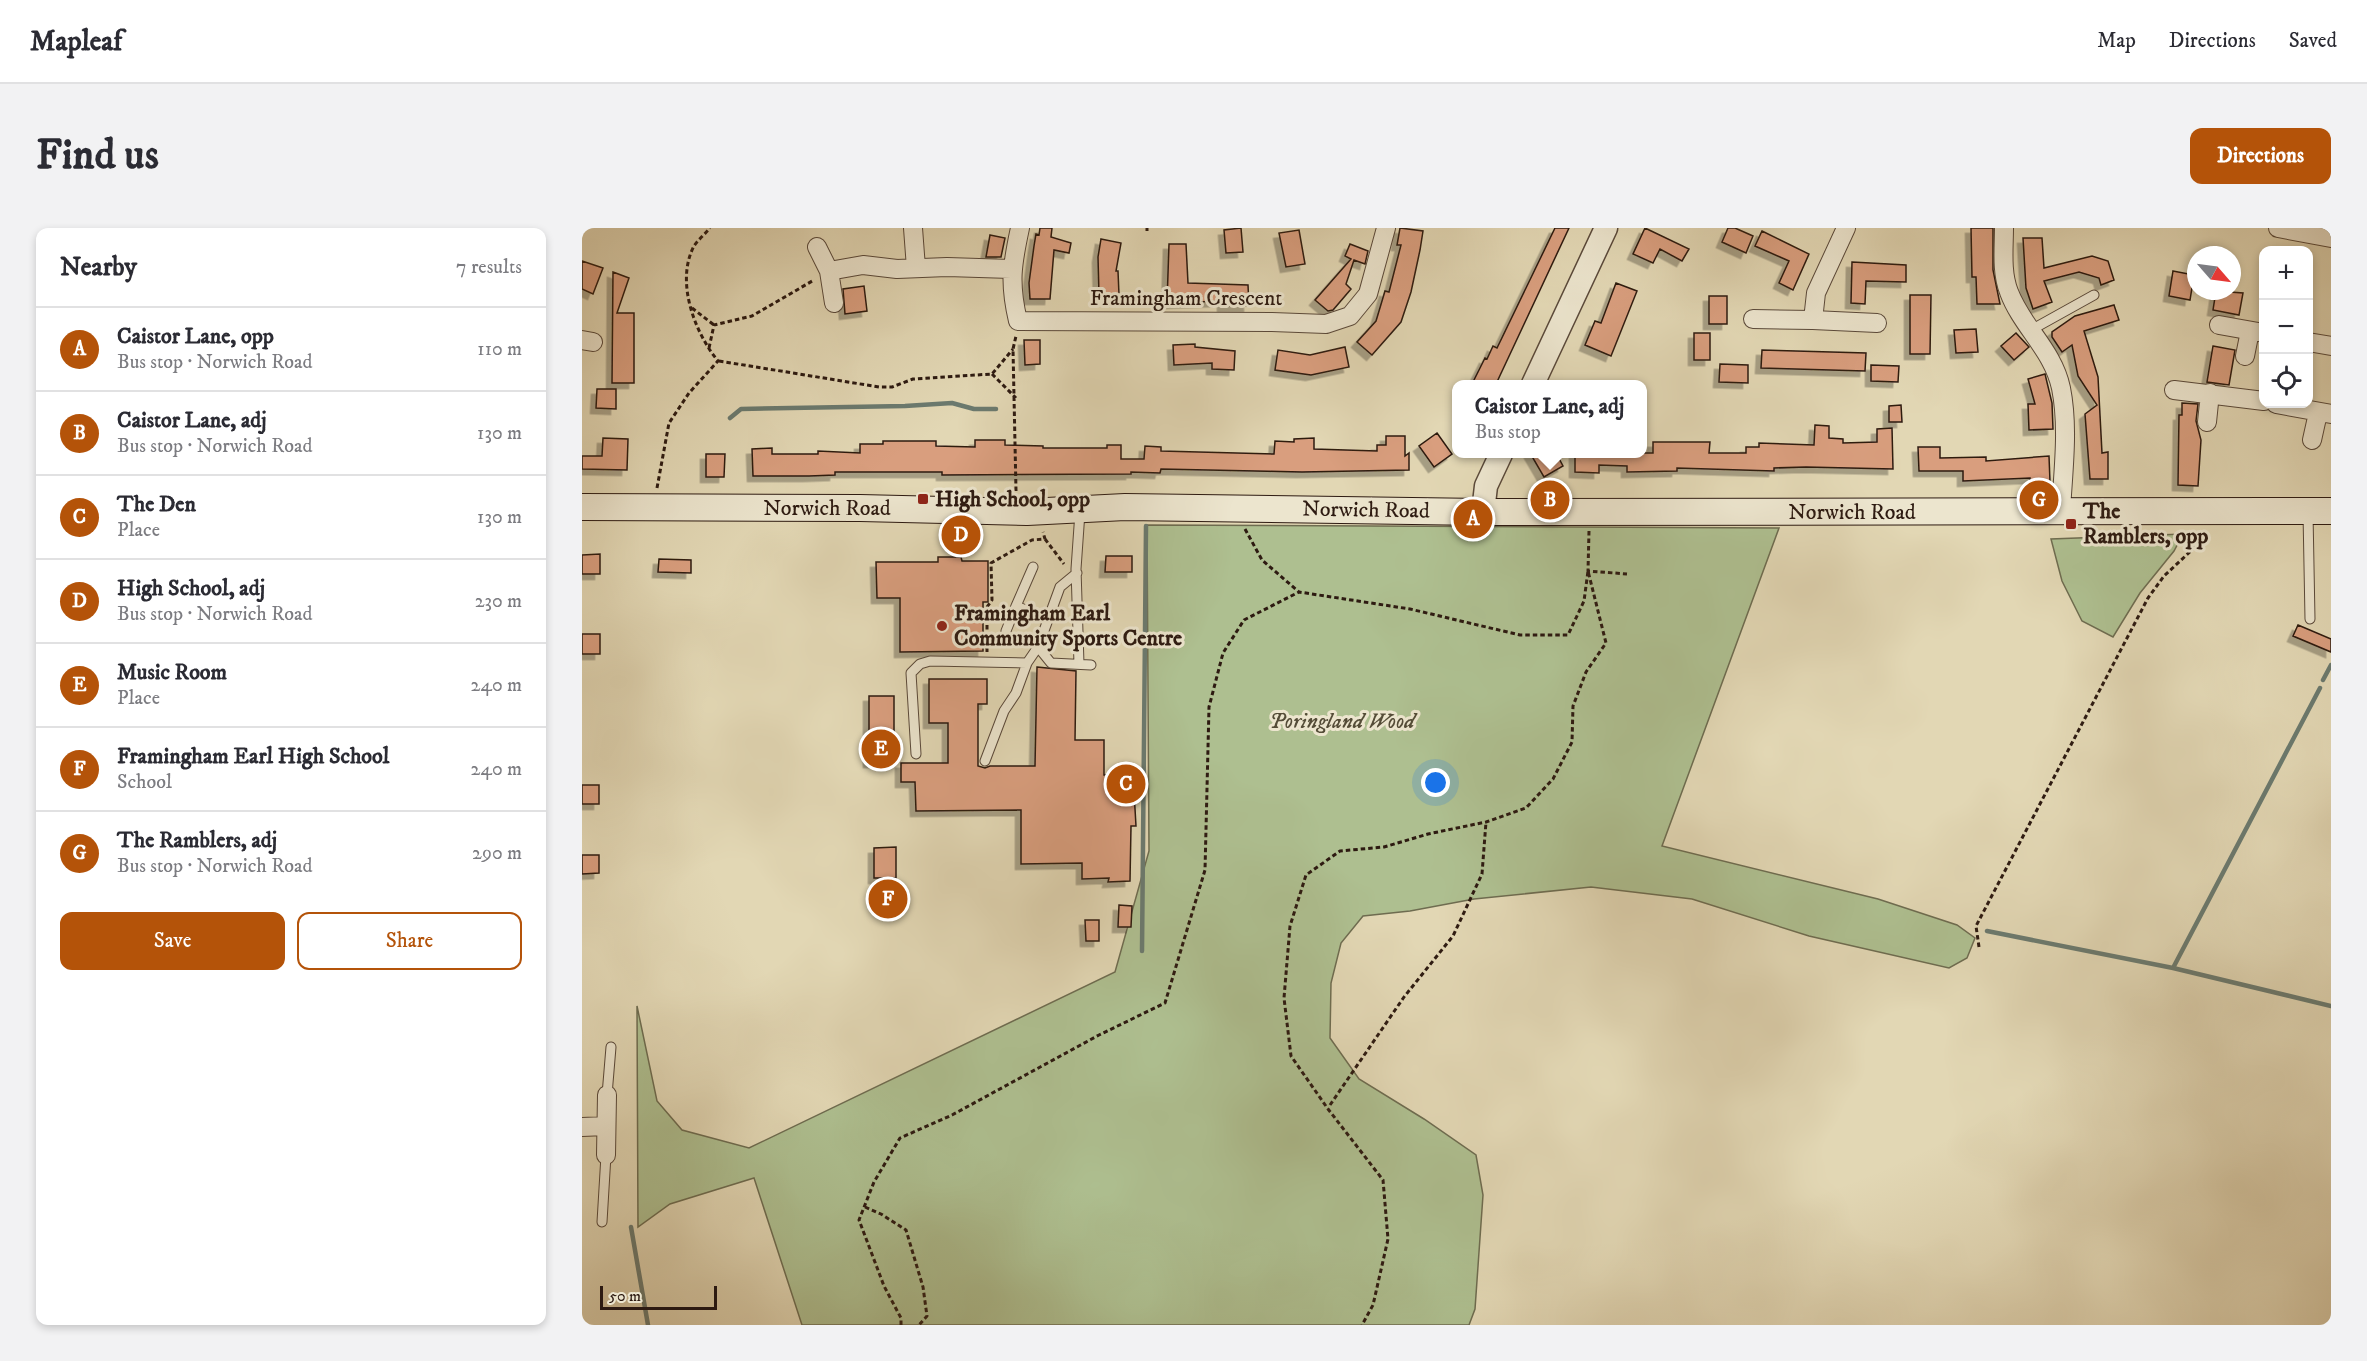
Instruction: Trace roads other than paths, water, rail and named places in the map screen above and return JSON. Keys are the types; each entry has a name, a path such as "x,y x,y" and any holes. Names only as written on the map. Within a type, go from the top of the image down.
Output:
{"main road":[{"name":"Norwich Road","path":"582,507 1016,511 1125,507 1483,512 2319,511"}],"street":[{"path":"913,228 916,268"},
{"path":"829,271 862,265 897,269 1011,269 1020,228"},
{"name":"Framingham Crescent","path":"1011,269 1012,295 1018,321 1326,324 1350,316 1368,294 1386,228"},
{"path":"1535,380 1606,228"},
{"path":"1813,320 1816,293 1846,228"},
{"path":"2004,228 2003,259 2008,290 2020,315 2050,355 2061,388 2064,468 2061,512"},
{"path":"2278,228 2331,238"},
{"path":"817,247 829,271 834,303"},
{"path":"1753,319 1876,323"},
{"path":"2219,325 2257,332 2244,356"},
{"path":"2313,343 2331,346"},
{"path":"2174,390 2259,400"},
{"path":"2207,422 2210,393"},
{"path":"2295,408 2324,414 2312,440"},
{"path":"1483,512 1486,486 1499,458"},
{"path":"606,1155 608,1095"},
{"path":"582,1127 606,1126"}],"lane":[{"path":"2031,330 2094,295"},
{"path":"1079,664 1077,573 1080,510"},
{"path":"2310,619 2319,511"},
{"path":"1006,631 1033,567"},
{"path":"985,761 1004,711 1016,693 1027,663 1038,647 1060,587 1077,573"},
{"path":"1016,606 1047,619"},
{"path":"1038,647 1051,663 1091,665"},
{"path":"916,754 911,673 920,664 930,662 1027,663"},
{"path":"608,1095 611,1047"},
{"path":"602,1222 606,1155"}],"waterway":[{"path":"730,418 741,409 952,403 974,409 996,409"},
{"path":"1142,951 1146,526"},
{"path":"2323,680 2331,665"},
{"path":"2173,968 2320,688"},
{"path":"1987,931 2173,968 2331,1006"},
{"path":"631,1227 648,1325"}],"place":[{"name":"High School, opp","path":"923,499"},
{"name":"Caistor Lane, adj","path":"1550,500"},
{"name":"The Ramblers, adj","path":"2039,500"},
{"name":"Caistor Lane, opp","path":"1473,519"},
{"name":"The Ramblers, opp","path":"2071,524"},
{"name":"High School, adj","path":"961,535"},
{"name":"Framingham Earl Community Sports Centre","path":"942,626"},
{"name":"Music Room","path":"881,749"},
{"name":"The Den","path":"1126,784"},
{"name":"Framingham Earl High School","path":"888,899"}],"park label":[{"name":"Poringland Wood","path":"1342,721"}]}
